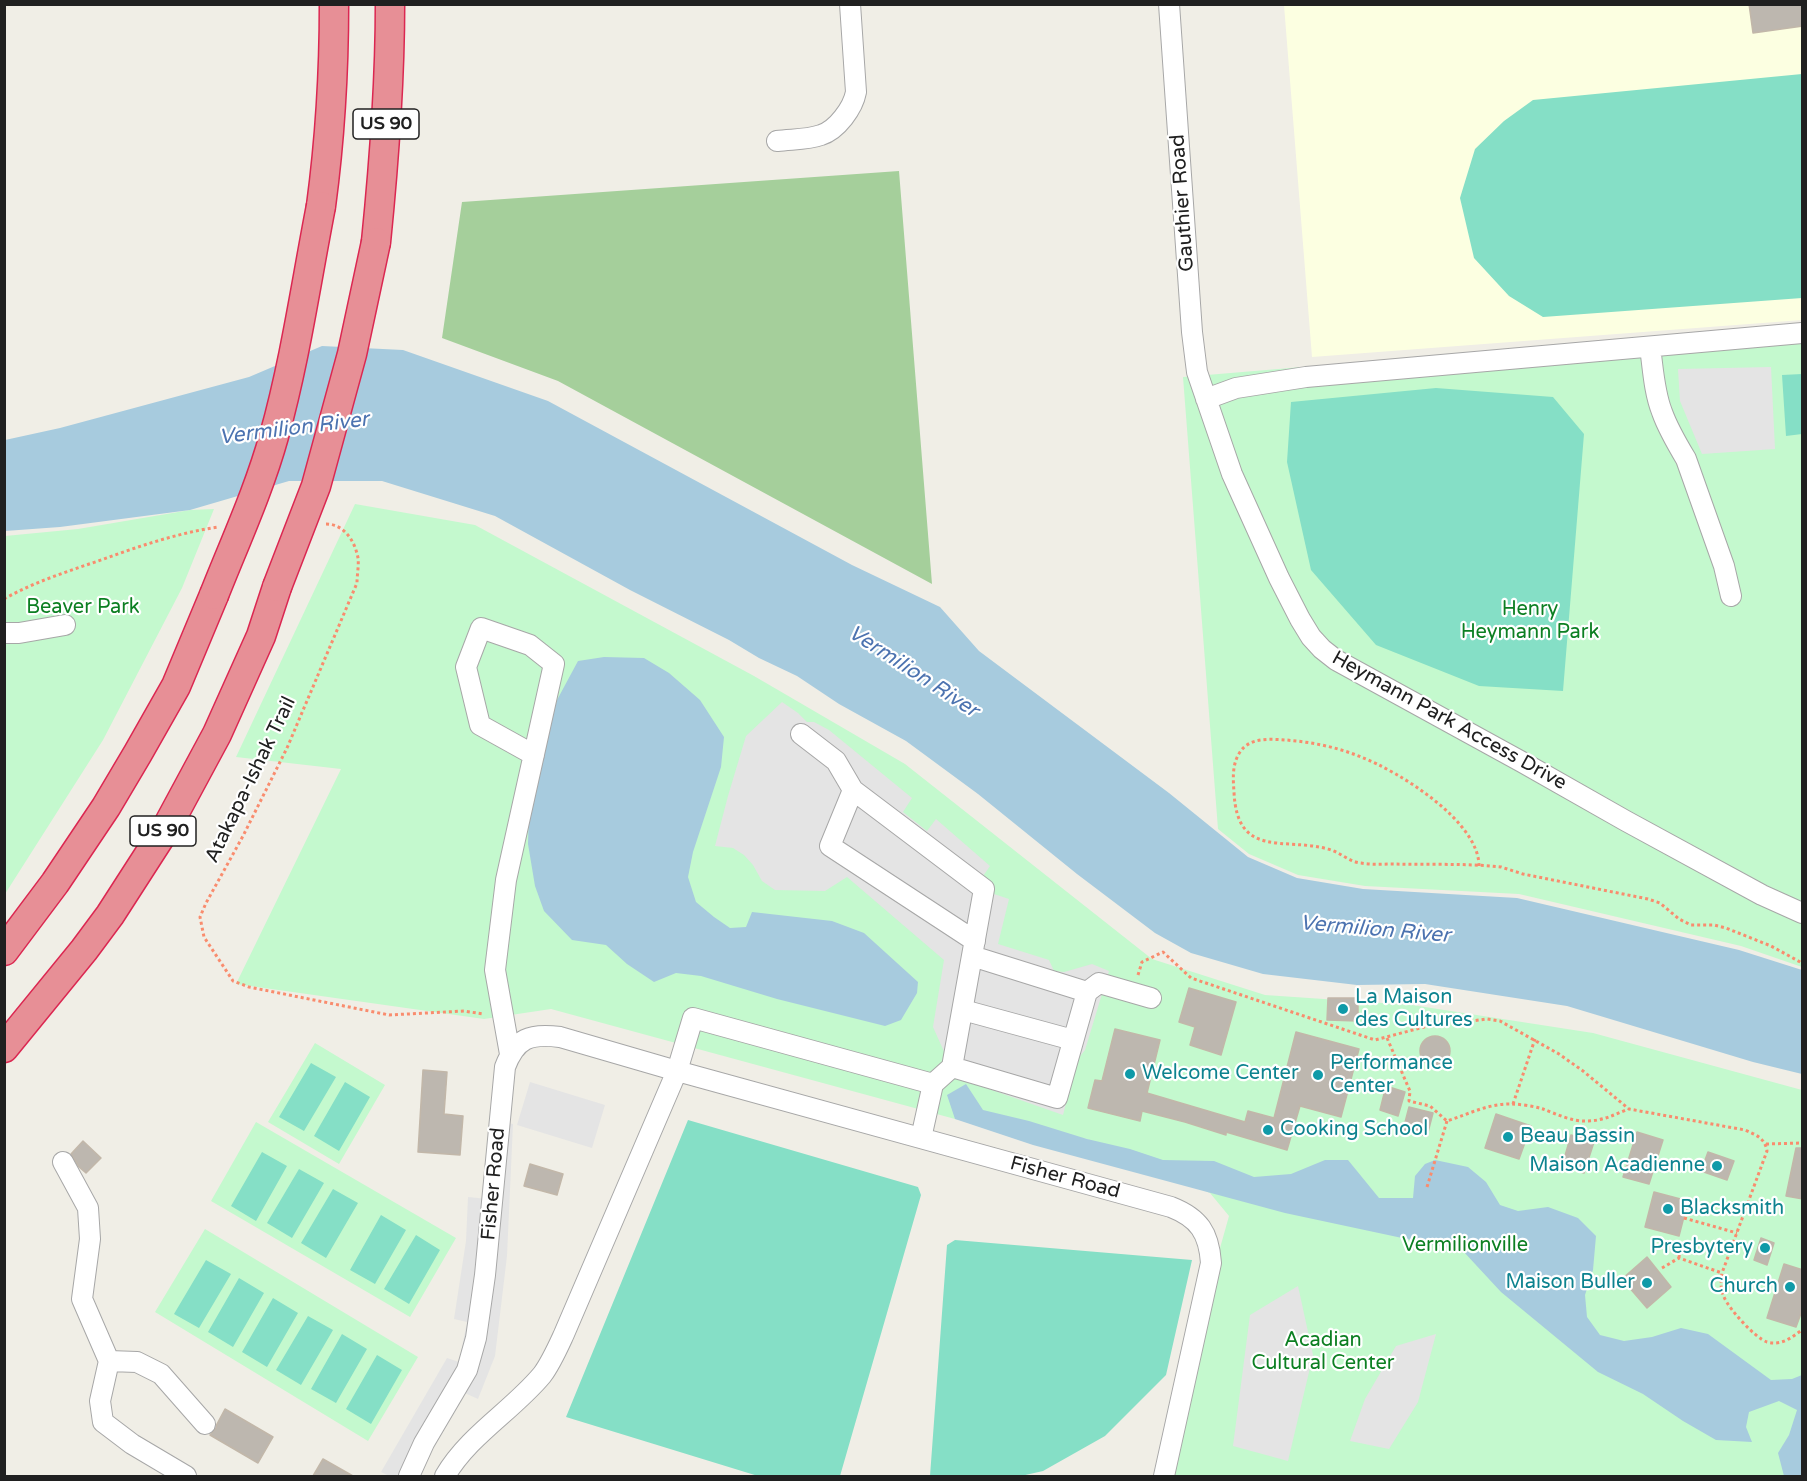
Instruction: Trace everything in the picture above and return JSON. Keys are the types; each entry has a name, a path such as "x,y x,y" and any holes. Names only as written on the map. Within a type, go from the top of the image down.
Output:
{"highway":[{"name":"US 90","path":"4,951 55,884 106,807 176,687 256,491 274,438 288,380 321,206 334,68 334,4"},
{"name":"US 90","path":"4,1048 97,933 168,825 217,734 261,636 316,486 352,354 376,242 384,168 390,4"}],"street":[{"path":"777,141 824,134 834,127 855,100 850,4"},
{"name":"Gauthier Road","path":"1168,4 1192,332 1197,372 1206,399"},
{"path":"1206,399 1236,388 1306,377 1803,333"},
{"path":"1650,347 1661,411 1686,459 1724,566 1731,596"},
{"name":"Heymann Park Access Drive","path":"1206,399 1232,474 1279,578 1311,637 1322,649 1336,660 1637,827 1762,895 1803,913"},
{"path":"4,633 19,633 65,625"},
{"path":"510,1054 495,970 504,892 554,664 530,645 481,628 466,667 480,725 534,755"},
{"path":"801,734 836,761 853,790 984,889 952,1067 933,1084 921,1138"},
{"path":"853,790 831,846 974,949 1087,992"},
{"path":"952,1067 1056,1098 1087,992 1099,982 1142,995"},
{"path":"963,1010 1073,1040"},
{"path":"445,1476 454,1461 479,1435 527,1391 543,1373 553,1356 677,1071 693,1018 933,1084"},
{"name":"Fisher Road","path":"409,1476 424,1443 467,1370 476,1338 485,1275 505,1067 510,1054 517,1045 527,1039 548,1036 560,1037 1171,1207 1191,1217 1204,1231 1211,1251 1210,1274 1164,1476"},
{"path":"63,1162 88,1208 90,1239 82,1299 110,1361 100,1401 103,1422 132,1444 186,1476"},
{"path":"110,1361 137,1362 161,1374 205,1424"}],"path":[{"name":"Atakapa-Ishak Trail","path":"323,523 333,524 350,536 358,559 357,583 286,748 243,836 206,903 200,917 204,937 233,981 249,987 389,1015 464,1011 504,1017"},
{"path":"4,599 46,579 136,547 204,529 225,526"},
{"path":"1479,866 1474,843 1451,815 1392,771 1360,756 1310,743 1267,739 1253,742 1241,751 1235,763 1234,788 1241,822 1247,831 1271,844 1328,849 1360,863 1501,867 1523,874 1660,903 1679,919 1691,925 1714,925 1726,928 1771,946 1803,963"},
{"path":"1142,995 1142,962 1163,952 1191,978 1366,1038 1376,1040 1424,1027 1487,1019 1500,1021 1535,1039 1583,1071 1629,1109 1745,1130 1758,1135 1766,1144 1766,1157 1722,1273 1721,1284 1724,1296 1743,1322 1767,1341 1788,1340 1803,1330"},
{"path":"1387,1038 1410,1090 1409,1101 1430,1106 1448,1121"},
{"path":"1513,1104 1535,1039"},
{"path":"1448,1121 1478,1109 1496,1105 1513,1104 1540,1108 1586,1122 1606,1119 1629,1109"},
{"path":"1427,1187 1448,1121"},
{"path":"1766,1144 1803,1143"},
{"path":"1684,1218 1737,1233"},
{"path":"1679,1258 1680,1242"},
{"path":"1662,1268 1679,1258 1722,1273"}],"shaded area":[{"path":"1284,5 1802,5 1802,320 1312,357"},
{"path":"1771,367 1775,449 1702,454 1680,401 1678,369"},
{"path":"782,702 807,722 814,722 829,730 912,798 903,812 927,831 936,819 990,866 981,879 994,894 1009,899 998,944 1049,960 1054,971 1064,972 1092,964 1109,971 1085,1050 1077,1060 1063,1115 952,1076 933,1027 944,960 847,877 825,891 775,890 762,881 744,855 733,848 715,846 746,736"},
{"path":"530,1082 605,1105 592,1148 517,1125"},
{"path":"495,1121 513,1124 507,1256 495,1356 478,1399 456,1389 399,1476 389,1476 381,1472 447,1358 459,1362 467,1322 454,1319 466,1241 468,1197 488,1199"},
{"path":"1298,1286 1313,1355 1288,1461 1233,1446 1250,1315"},
{"path":"1436,1334 1418,1402 1389,1449 1350,1441 1365,1399 1396,1346"}],"green space":[{"path":"1802,74 1802,298 1543,317 1509,296 1474,258 1460,198 1475,149 1504,121 1533,100"},
{"path":"899,171 932,584 558,381 442,338 462,202"},
{"name":"Henry Heymann Park","path":"1802,325 1802,967 1741,946 1519,894 1365,886 1298,875 1249,854 1218,829 1183,377"},
{"path":"1802,374 1802,434 1786,436 1782,375"},
{"path":"1436,388 1553,397 1584,434 1563,691 1479,686 1376,645 1311,570 1287,462 1291,402"},
{"name":"Vermilionville","path":"355,504 475,525 754,676 905,764 1152,959 1265,995 1412,1005 1593,1033 1802,1090 1802,1476 1171,1476 1213,1273 1229,1216 1210,1193 1087,1139 955,1119 551,1009 484,1019 236,984 341,769 236,757"},
{"name":"Beaver Park","path":"214,509 182,588 103,740 5,894 5,536 78,529 190,510"},
{"path":"315,1043 385,1085 339,1164 268,1122"},
{"path":"311,1063 336,1077 304,1131 279,1117"},
{"path":"345,1082 370,1097 339,1151 314,1136"},
{"path":"688,1120 918,1187 921,1195 840,1476 758,1476 566,1417"},
{"path":"256,1122 456,1238 410,1317 211,1201"},
{"path":"262,1152 287,1166 256,1221 231,1206"},
{"path":"299,1169 324,1183 292,1238 267,1223"},
{"path":"333,1189 358,1203 326,1258 301,1243"},
{"path":"381,1215 406,1230 375,1284 350,1270"},
{"path":"205,1229 418,1357 368,1441 155,1312"},
{"path":"416,1235 440,1250 409,1304 384,1289"},
{"path":"955,1240 1192,1260 1166,1375 1105,1436 1043,1471 1021,1476 930,1476 947,1245"},
{"path":"206,1260 231,1274 199,1328 174,1314"},
{"path":"239,1278 264,1293 233,1347 208,1332"},
{"path":"273,1298 298,1313 267,1367 242,1352"},
{"path":"308,1316 333,1330 301,1385 276,1370"},
{"path":"342,1334 367,1349 336,1403 311,1389"},
{"path":"377,1355 402,1370 371,1424 346,1409"}],"water":[{"name":"Vermilion River","path":"322,346 403,350 548,401 852,565 940,607 979,651 1169,793 1248,857 1297,878 1363,889 1517,898 1739,950 1802,970 1802,1074 1753,1062 1567,1006 1425,984 1357,985 1263,974 1191,953 1155,933 978,794 906,741 839,704 797,676 630,590 495,516 382,481 289,481 190,510 60,527 5,531 5,440 60,428 249,377"},
{"path":"604,657 644,658 669,673 700,700 724,737 721,767 693,852 688,877 696,902 730,928 746,927 752,912 832,921 864,933 918,982 917,993 901,1020 885,1026 777,999 701,976 676,973 654,982 627,964 606,945 572,940 544,911 535,886 528,844 529,810 541,757 557,700 578,661"},
{"path":"966,1084 983,1110 1163,1160 1214,1161 1254,1177 1291,1174 1325,1160 1348,1160 1379,1198 1413,1198 1415,1176 1425,1164 1435,1160 1468,1167 1486,1182 1500,1205 1518,1211 1548,1207 1578,1218 1596,1236 1593,1270 1585,1295 1587,1317 1600,1335 1624,1341 1652,1337 1681,1328 1708,1334 1771,1380 1792,1379 1802,1375 1802,1476 1784,1476 1778,1453 1789,1435 1797,1410 1779,1401 1749,1412 1746,1427 1752,1442 1716,1440 1643,1394 1598,1372 1501,1292 1463,1251 1285,1213 1033,1145 955,1119 947,1095"}],"building":[{"path":"1749,4 1803,4 1803,26 1753,33"},
{"path":"1189,988 1236,1002 1221,1055 1190,1045 1195,1027 1179,1022"},
{"name":"La Maison des Cultures","path":"1328,998 1358,998 1358,1021 1327,1020"},
{"path":"1115,1029 1160,1040 1147,1093 1245,1122 1248,1111 1274,1118 1296,1032 1359,1049 1341,1117 1300,1106 1287,1150 1142,1111 1140,1121 1088,1108 1095,1080 1102,1081"},
{"path":"1435,1036 1446,1040 1450,1051 1446,1062 1435,1066 1424,1062 1420,1051 1424,1040"},
{"path":"423,1070 447,1072 444,1114 463,1116 460,1155 418,1152"},
{"path":"1386,1086 1405,1092 1398,1116 1380,1110"},
{"path":"1409,1107 1433,1113 1427,1136 1403,1130"},
{"name":"Beau Bassin","path":"1496,1114 1531,1126 1519,1159 1485,1148"},
{"path":"1637,1132 1663,1140 1649,1184 1623,1177"},
{"path":"1571,1135 1594,1142 1584,1173 1562,1166"},
{"path":"83,1141 101,1158 86,1173 71,1154"},
{"path":"1796,1148 1803,1148 1803,1199 1786,1196"},
{"name":"Maison Acadienne","path":"1708,1152 1734,1161 1727,1180 1701,1171"},
{"path":"530,1164 563,1174 557,1195 524,1186"},
{"name":"Blacksmith","path":"1654,1192 1688,1201 1679,1236 1645,1227"},
{"name":"Presbytery","path":"1761,1238 1774,1243 1767,1265 1754,1260"},
{"name":"Maison Buller","path":"1647,1257 1671,1287 1647,1308 1622,1279"},
{"name":"Church","path":"1784,1264 1803,1270 1803,1308 1796,1327 1767,1318"},
{"path":"225,1409 273,1437 258,1463 210,1435"},
{"path":"323,1459 353,1476 313,1476"}],"place":[{"name":"La Maison des Cultures","path":"1343,1009"},
{"name":"Welcome Center","path":"1130,1074"},
{"name":"Performance Center","path":"1318,1075"},
{"name":"Cooking School","path":"1268,1130"},
{"name":"Beau Bassin","path":"1508,1137"},
{"name":"Maison Acadienne","path":"1717,1166"},
{"name":"Blacksmith","path":"1668,1209"},
{"name":"Presbytery","path":"1765,1248"},
{"name":"Maison Buller","path":"1647,1283"},
{"name":"Church","path":"1790,1287"}],"park label":[{"name":"Acadian Cultural Center","path":"1323,1352"}]}
